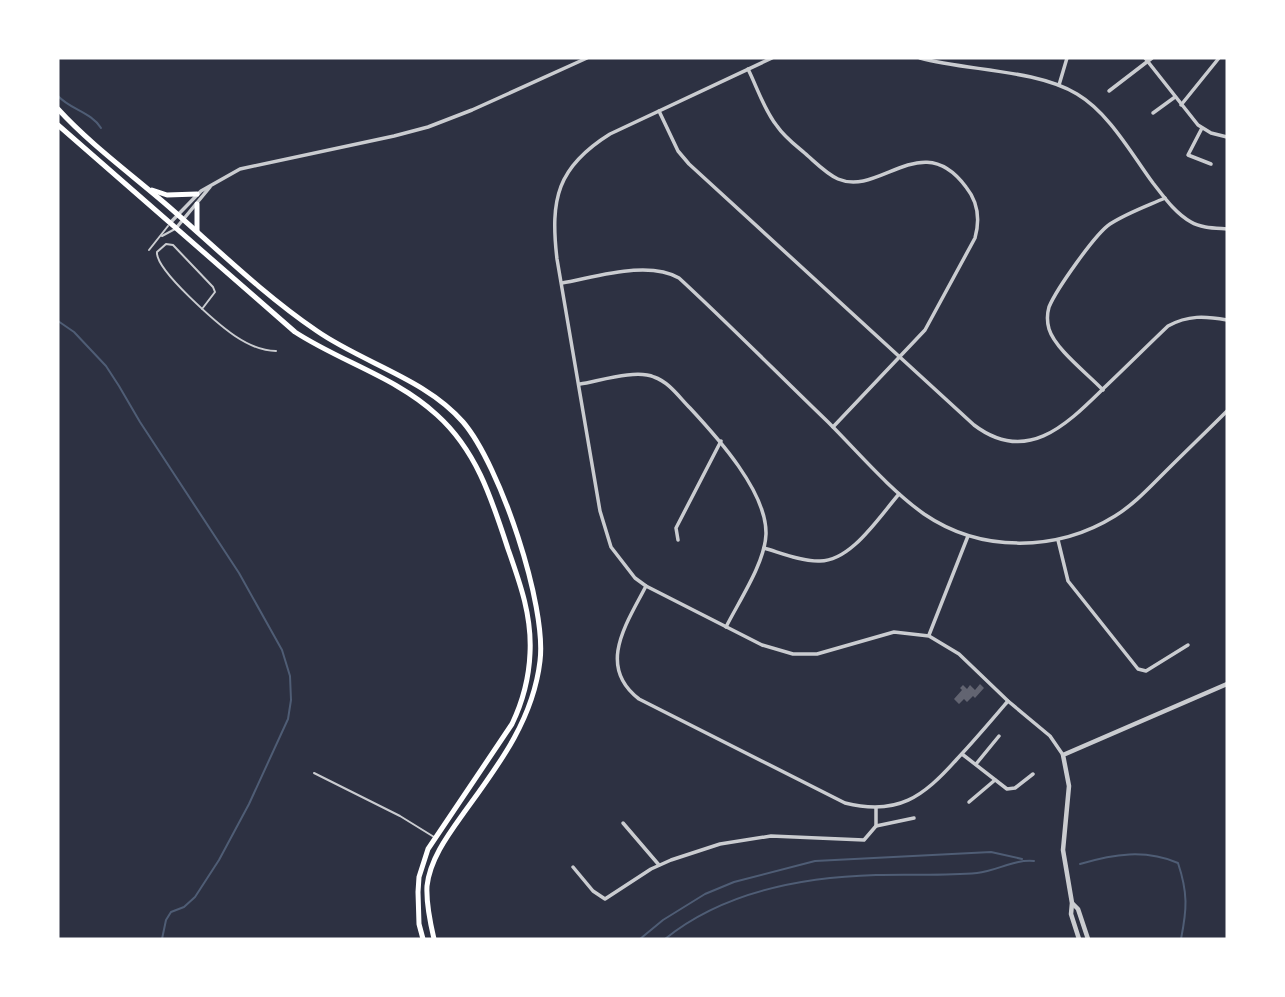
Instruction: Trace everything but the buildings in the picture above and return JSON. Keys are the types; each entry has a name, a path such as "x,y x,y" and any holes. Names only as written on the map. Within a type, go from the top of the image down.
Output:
{"main road":[{"path":"58,109 183,220 318,332 357,356 430,394 452,411 464,423 487,459 497,481 538,605 542,642 538,671 520,730 449,834 434,861 428,884 428,909 434,939"},
{"path":"58,125 295,332 400,387 436,413 460,438 487,487 525,603 530,633 528,675 521,704 506,735 434,838 419,877 418,914 423,939"},
{"path":"149,189 167,195 197,194"},
{"path":"197,204 197,231"}],"street":[{"path":"170,223 197,194 227,174 253,165 428,127 587,58"},
{"path":"772,58 595,144 569,171 558,194 554,216 562,283 605,533 618,560 646,586 777,651 805,655 826,652 894,632 929,636 959,654 1008,701 1050,736 1063,755 1069,786 1063,850 1071,911 1079,939"},
{"path":"920,58 1059,85 1074,92 1095,107 1164,198 1192,223 1227,229"},
{"path":"1059,85 1067,58"},
{"path":"1109,91 1152,58"},
{"path":"1181,105 1219,58"},
{"path":"1146,60 1202,128 1227,137"},
{"path":"748,68 777,127 813,160 839,179 866,180 913,163 930,163 954,173 969,191 978,217 975,238 929,323 833,427"},
{"path":"1153,113 1175,97"},
{"path":"659,111 678,151 688,164 974,425 990,436 1021,441 1050,434 1063,427 1168,326 1193,317 1227,320"},
{"path":"1202,128 1188,155 1211,164"},
{"path":"177,228 211,186"},
{"path":"1103,390 1063,349 1051,332 1048,320 1050,306 1104,229 1164,198"},
{"path":"562,283 646,270 663,271 673,275 833,427 899,494 931,518 968,536 1017,544 1058,540 1103,523 1129,507 1227,411"},
{"path":"579,384 634,375 653,376 672,389 721,441 761,508 766,525 764,548 726,627"},
{"path":"678,540 676,528 721,441"},
{"path":"764,548 815,562 835,560 851,549 899,494"},
{"path":"929,636 968,536"},
{"path":"1058,540 1068,581 1138,669 1146,671 1188,645"},
{"path":"646,586 621,637 617,652 619,673 634,695 845,803 876,808 898,805 920,795 962,754 1008,701"},
{"path":"1063,755 1227,684"},
{"path":"975,765 999,736"},
{"path":"962,754 1003,787 1011,790 1033,774"},
{"path":"969,802 995,780"},
{"path":"573,867 593,891 605,899 659,865 720,844 781,835 862,841 871,835 876,826 876,808"},
{"path":"876,826 914,818"},
{"path":"623,823 659,865"},
{"path":"1072,903 1078,909 1088,939"}],"lane":[{"path":"149,250 170,223"},
{"path":"161,237 177,228"},
{"path":"202,309 213,296 213,287 173,245 162,246 156,252 156,260 202,309 248,344 276,351"},
{"path":"314,773 400,816 434,838"}],"waterway":[{"path":"58,96 92,118 101,128"},
{"path":"58,321 74,332 106,366 239,573 282,650 290,676 291,700 288,719 249,804 219,860 195,897 184,907 171,912 166,920 162,939"},
{"path":"640,939 663,920 705,894 734,882 815,861 991,852 1022,859"},
{"path":"1080,864 1129,855 1154,856 1178,863 1186,901 1181,939"},
{"path":"665,939 712,909 765,890 792,884 848,876 977,873 1019,862 1034,861"}]}
